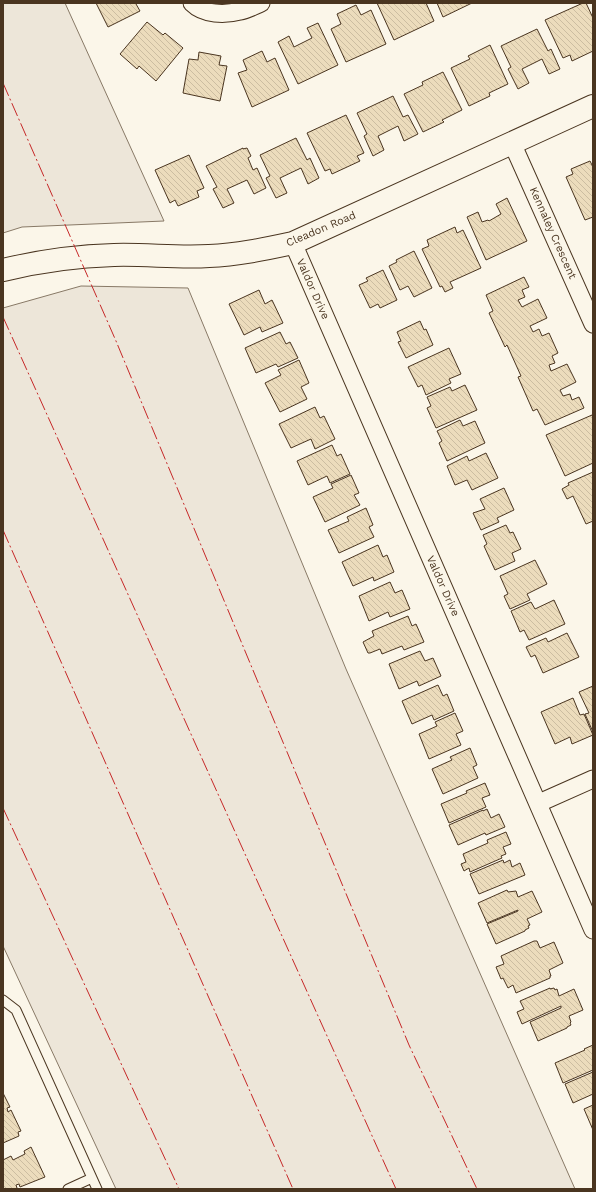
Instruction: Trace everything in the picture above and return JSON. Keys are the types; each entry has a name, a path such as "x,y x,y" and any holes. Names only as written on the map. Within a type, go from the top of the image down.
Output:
{"street":[{"path":"192,3 208,12 217,14 240,11 261,3"},
{"name":"Cleadon Road","path":"3,270 39,262 85,257 115,255 209,256 263,250 293,243 593,106"},
{"name":"Kennaley Crescent","path":"512,143 593,324"},
{"name":"Valdor Drive","path":"293,243 539,803 593,930"},
{"path":"539,803 593,779"}],"lane":[{"path":"3,1000 16,1010 97,1189"},
{"path":"68,1189 92,1178"}],"shaded area":[{"path":"3,3 65,3 164,221 22,227 3,233"},
{"path":"81,286 188,288 346,669 575,1189 116,1189 3,946 3,308"}],"building":[{"path":"96,3 137,3 136,4 140,11 108,27"},
{"path":"377,3 426,3 434,21 394,40"},
{"path":"437,3 472,3 443,17"},
{"path":"586,3 593,18 593,51 572,61 570,55 563,58 545,20"},
{"path":"356,5 361,15 371,10 386,44 346,62 331,29 341,24 337,14"},
{"path":"147,22 163,35 165,33 183,48 156,81 139,66 137,69 120,54"},
{"path":"318,23 338,65 298,84 278,42 289,36 294,47 312,38 307,28"},
{"path":"537,29 548,51 551,49 560,69 549,74 542,59 522,69 529,83 518,89 508,69 511,67 501,46"},
{"path":"490,45 508,84 489,93 490,96 469,106 451,68 470,59 468,56"},
{"path":"262,51 267,62 275,58 289,90 252,107 238,73 247,70 243,60"},
{"path":"199,52 221,56 219,65 227,66 220,101 183,93 189,59 198,60"},
{"path":"443,72 462,110 442,120 444,122 423,132 404,94 423,85 422,82"},
{"path":"393,96 403,117 408,115 418,134 404,141 398,126 378,136 384,150 373,156 364,136 367,134 357,113"},
{"path":"346,115 364,153 357,156 360,161 332,174 330,169 325,171 307,133"},
{"path":"296,138 307,160 310,158 319,178 308,184 301,168 280,178 287,193 276,198 266,178 270,176 260,155"},
{"path":"243,148 247,148 251,156 248,158 253,170 257,168 266,188 254,194 247,180 227,189 234,203 223,208 213,189 217,187 206,166"},
{"path":"189,155 204,188 197,191 199,197 178,206 175,200 170,203 155,170"},
{"path":"590,161 593,167 593,217 585,220 566,177 573,174 571,169"},
{"path":"507,198 527,241 486,260 467,217 478,212 482,222 489,221 501,214 496,204"},
{"path":"455,227 457,233 463,230 481,268 450,282 453,288 445,292 442,286 440,287 422,249 429,246 427,240"},
{"path":"414,251 432,288 414,297 408,286 400,290 389,266 397,262 396,260"},
{"path":"383,270 397,300 380,308 378,304 370,308 359,285 368,281 366,278"},
{"path":"524,277 529,287 522,290 525,297 518,300 522,307 538,299 547,318 530,326 533,332 539,329 542,336 549,333 558,353 552,356 555,363 549,365 551,371 567,364 576,382 560,390 563,396 570,394 572,400 579,397 584,408 545,425 537,409 533,411 518,377 521,376 507,345 505,347 489,313 493,311 486,295"},
{"path":"259,290 265,304 272,300 283,323 262,332 260,327 244,335 229,304"},
{"path":"420,321 424,330 426,329 433,345 406,358 398,342 401,341 397,332"},
{"path":"280,332 286,344 290,342 298,358 278,367 276,364 256,373 245,348"},
{"path":"449,348 461,374 449,379 451,383 426,395 422,385 418,387 408,367"},
{"path":"299,360 309,383 301,387 307,399 280,412 265,383 281,375 278,370"},
{"path":"465,385 477,410 436,428 427,408 431,406 427,397 450,387 452,391"},
{"path":"315,407 320,418 324,416 335,439 315,449 311,439 291,448 279,424"},
{"path":"592,415 593,463 565,476 546,435"},
{"path":"460,420 463,426 475,421 485,443 447,461 439,443 442,441 437,431"},
{"path":"332,445 337,456 341,454 350,474 330,483 327,476 308,485 297,461"},
{"path":"486,453 498,478 472,490 467,480 455,485 447,466 467,456 469,461"},
{"path":"593,472 593,521 586,524 573,496 567,499 562,489 569,485 568,483"},
{"path":"351,475 359,493 354,495 360,505 325,522 313,497 333,488 331,484"},
{"path":"504,488 514,510 497,518 499,522 481,530 473,513 485,509 480,499"},
{"path":"366,508 373,525 369,527 374,537 339,553 328,530 349,521 347,517"},
{"path":"506,525 510,533 513,532 521,549 512,553 515,561 495,570 484,546 487,544 483,535"},
{"path":"378,545 383,557 387,555 394,572 374,581 373,577 353,586 342,562"},
{"path":"535,560 547,584 527,594 530,600 510,609 504,596 508,594 500,576"},
{"path":"390,582 395,593 402,590 410,609 390,617 388,612 369,621 359,596"},
{"path":"554,600 565,624 529,640 524,630 520,632 511,611 531,602 535,609"},
{"path":"408,616 412,626 416,624 424,642 404,650 402,646 382,654 380,649 368,653 363,642 374,636 372,631"},
{"path":"567,633 579,657 543,673 535,655 531,657 526,647 546,638 548,642"},
{"path":"420,651 425,661 433,658 441,676 419,686 417,681 399,689 389,664"},
{"path":"438,685 443,696 447,694 454,711 434,720 432,715 412,724 402,701"},
{"path":"593,686 593,732 585,714 589,713 579,692"},
{"path":"573,698 580,715 584,714 593,735 572,744 570,737 555,744 541,712"},
{"path":"455,713 463,731 456,734 461,745 429,759 419,734 437,726 435,722"},
{"path":"470,748 477,765 473,767 478,778 443,794 432,769 452,760 450,757"},
{"path":"485,783 490,795 482,798 486,807 449,823 441,804 467,793 466,791"},
{"path":"487,809 491,818 499,814 505,827 486,835 485,833 458,845 449,825"},
{"path":"506,832 511,844 503,847 506,854 501,856 502,858 470,872 469,868 464,871 461,864 466,862 463,854 488,843 487,840"},
{"path":"503,860 504,863 510,860 512,867 520,863 525,875 479,894 470,874"},
{"path":"507,890 508,892 516,891 518,897 532,891 542,912 527,919 530,925 525,931 496,944 487,924 518,910 487,923 478,903"},
{"path":"537,941 540,948 554,942 563,963 549,970 551,976 550,978 516,993 513,985 508,988 503,978 501,979 496,967 504,964 501,956"},
{"path":"550,988 554,988 555,990 557,989 559,996 574,989 583,1010 569,1016 571,1025 567,1028 538,1041 530,1022 561,1008 561,1006 522,1024 517,1012 524,1009 520,1001"},
{"path":"593,1045 593,1070 563,1083 555,1063"},
{"path":"593,1072 593,1094 573,1103 565,1084"},
{"path":"3,1093 10,1107 7,1108 8,1112 11,1110 21,1131 18,1132 19,1136 3,1143"},
{"path":"593,1105 593,1130 584,1109"},
{"path":"31,1147 45,1177 20,1187 19,1184 16,1185 17,1188 15,1189 3,1189 3,1160 11,1156 13,1160 25,1154 24,1151"}],"power":[{"path":"3,83 116,341 409,1045 477,1189"},
{"path":"3,317 396,1189"},
{"path":"3,530 293,1189"},
{"path":"3,808 179,1189"}]}
